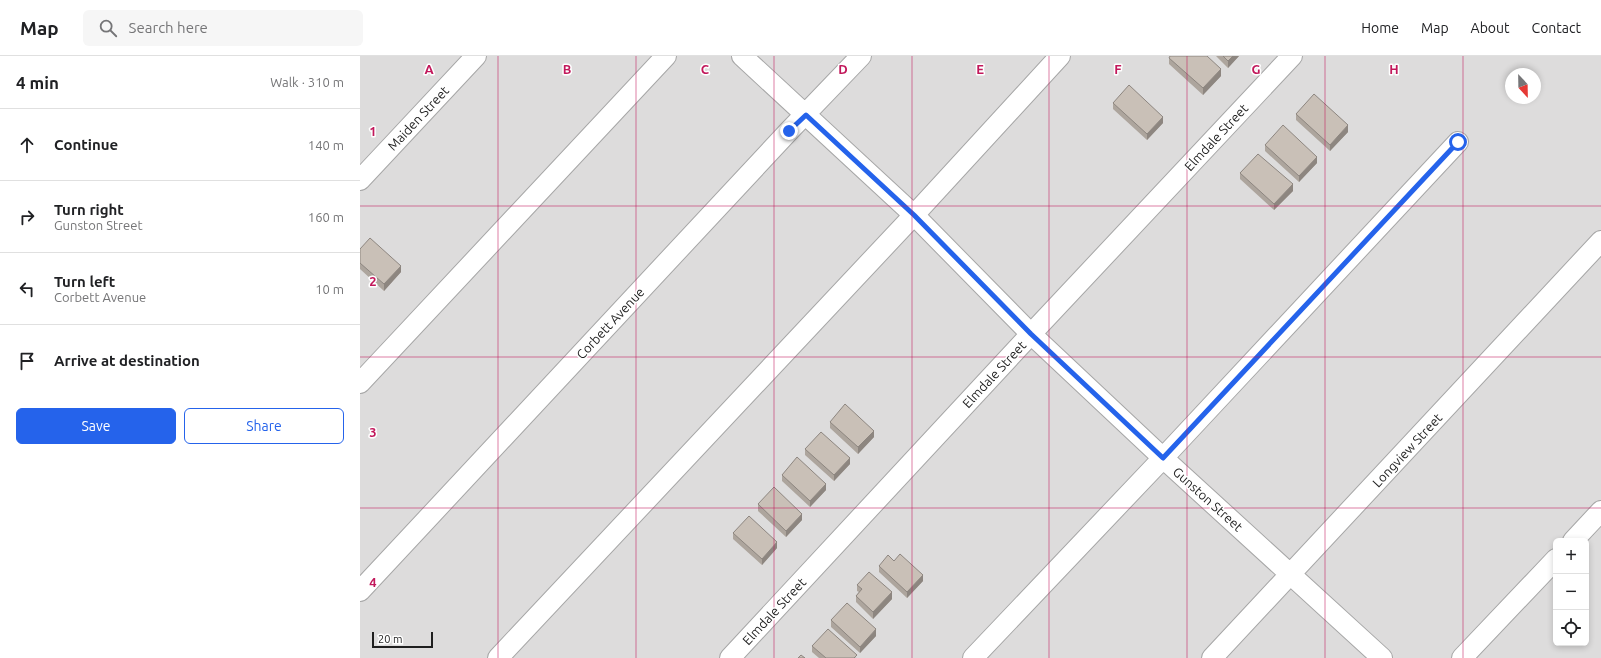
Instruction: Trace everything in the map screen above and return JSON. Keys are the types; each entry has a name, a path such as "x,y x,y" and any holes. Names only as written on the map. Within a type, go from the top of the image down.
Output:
{"street":[{"name":"Maiden Street","path":"360,180 476,56"},
{"path":"360,383 666,56"},
{"name":"Gunston Street","path":"742,56 914,215 1031,334 1163,458 1382,658"},
{"name":"Corbett Avenue","path":"360,591 860,56"},
{"path":"498,658 914,215 1060,56"},
{"name":"Elmdale Street","path":"730,658 1292,56"},
{"path":"973,658 1163,458 1458,142"},
{"name":"Longview Street","path":"1212,658 1601,242"},
{"path":"1576,538 1601,511"},
{"path":"1462,658 1553,562"}],"shaded area":[{"path":"360,56 1601,56 1601,658 360,658"}],"building":[{"path":"1170,56 1207,56 1221,69 1203,88 1169,58"},
{"path":"1223,56 1233,56 1228,61"},
{"path":"1129,85 1163,117 1147,134 1113,103"},
{"path":"1314,94 1348,125 1330,145 1296,114"},
{"path":"1283,125 1317,157 1299,176 1265,145"},
{"path":"1258,154 1293,184 1274,204 1240,173"},
{"path":"370,238 401,266 384,284 360,263 360,249"},
{"path":"845,404 874,431 858,447 830,422"},
{"path":"821,432 850,458 834,475 805,449"},
{"path":"797,457 826,484 810,501 782,475"},
{"path":"774,487 802,514 786,531 758,504"},
{"path":"749,516 777,542 762,559 733,533"},
{"path":"900,554 923,575 907,592 879,566 888,555 894,561"},
{"path":"869,572 892,592 873,612 856,596 862,589 857,585"},
{"path":"847,603 876,629 860,647 831,620"},
{"path":"828,629 857,655 854,658 826,658 812,646"},
{"path":"801,655 805,658 798,658"}],"route":[{"path":"789,131 806,115 914,215 1031,334 1163,458 1458,142"}]}
